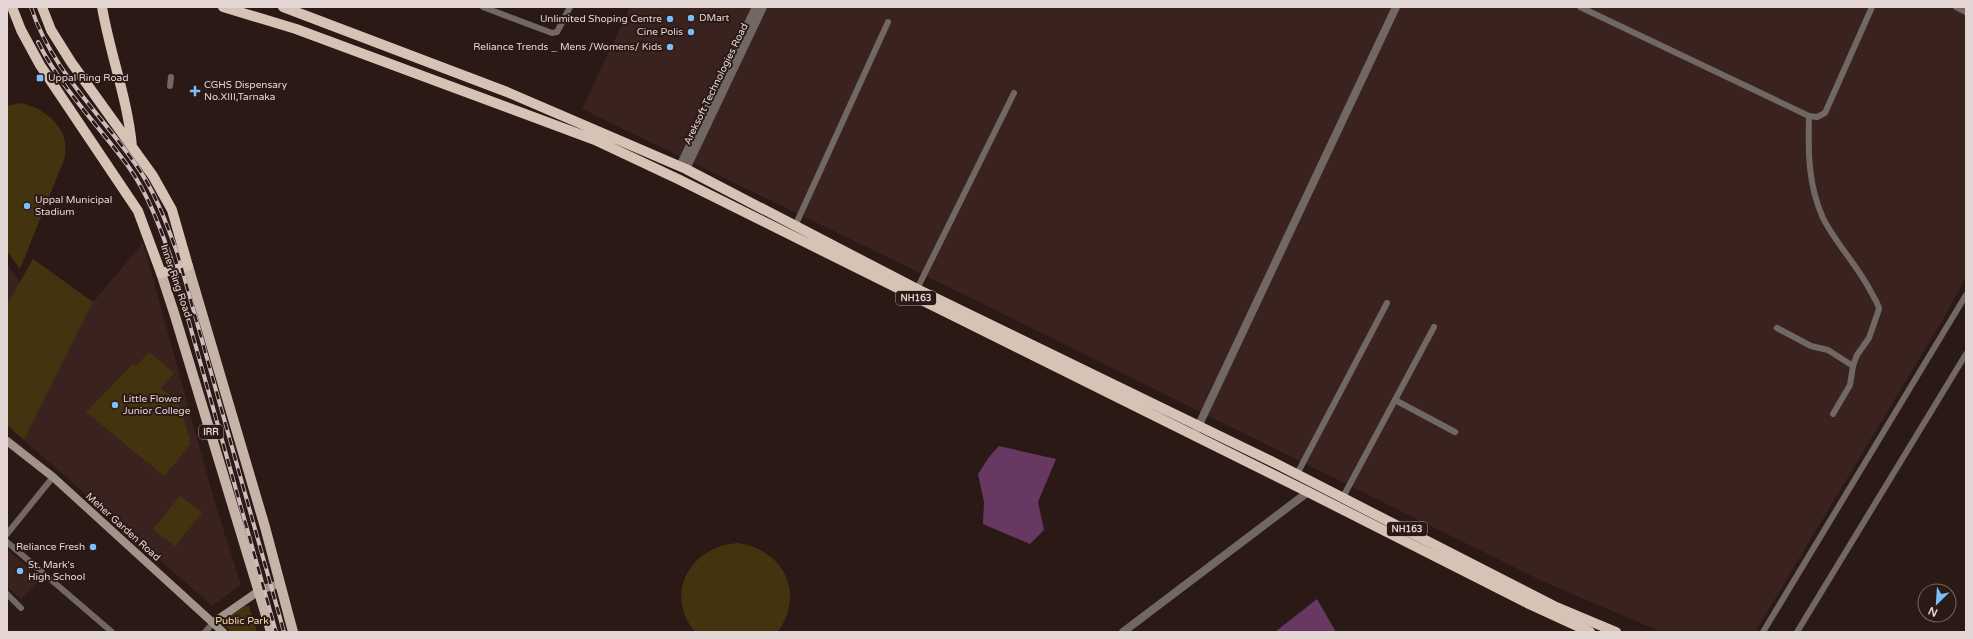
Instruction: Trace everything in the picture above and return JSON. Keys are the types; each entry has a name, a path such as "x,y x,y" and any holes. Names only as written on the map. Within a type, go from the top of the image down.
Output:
{"highway":[{"name":"Inner Ring Road","path":"12,7 21,30 40,65 138,211 161,273"},
{"name":"Inner Ring Road","path":"42,7 51,30 71,62 153,176 172,210 188,266"},
{"path":"102,7 108,39 130,122 132,148"},
{"name":"NH163","path":"223,7 296,30 595,140 680,180 1308,492 1529,604 1590,632"},
{"name":"NH163","path":"283,7 507,92 683,168 917,289 1315,482 1554,606 1616,632"},
{"path":"161,273 188,266"},
{"path":"1308,492 1315,482"}],"main road":[{"name":"Inner Ring Road","path":"188,266 265,527 279,584"},
{"name":"Inner Ring Road","path":"161,273 260,590"},
{"name":"Meher Garden Road","path":"7,441 53,477 214,622 223,632"},
{"path":"214,622 260,590 279,584"},
{"name":"IRR","path":"279,584 293,632"},
{"name":"IRR","path":"260,590 271,632"}],"street":[{"path":"483,7 552,32 557,32 570,7"},
{"name":"Areksoft Technologies Road","path":"683,168 756,7"},
{"name":"Areksoft Technologies Road","path":"683,168 763,7"},
{"path":"1194,436 1396,7"},
{"path":"1580,7 1809,116 1817,117 1825,113 1872,7"},
{"path":"1956,7 1966,12"},
{"path":"795,226 888,22"},
{"path":"170,86 171,78"},
{"path":"917,289 1014,93"},
{"path":"1809,116 1808,152 1810,178 1817,203 1823,219 1869,287 1878,306 1878,314 1875,324 1853,366 1850,385 1833,414"},
{"path":"1763,632 1954,318 1966,295"},
{"path":"1298,474 1387,302"},
{"path":"1343,497 1434,327"},
{"path":"1777,328 1811,346 1828,350 1853,366"},
{"path":"1797,632 1966,354"},
{"path":"1394,400 1455,432"},
{"path":"7,534 53,477"},
{"path":"1123,632 1308,492"},
{"path":"7,542 112,632"},
{"path":"8,596 21,608"},
{"path":"205,632 214,622"}],"shaded area":[{"path":"630,7 1966,7 1966,277 1946,314 1755,632 1662,632 1544,582 918,272 582,109"},
{"name":"Little Flower Junior College","path":"143,243 215,503 241,585 212,606 24,440 93,302"},
{"path":"7,264 20,282 7,305"},
{"path":"999,446 1056,459 1038,502 1044,530 1030,544 983,524 984,502 978,474 989,457"},
{"name":"St. Mark's High School","path":"7,550 42,578 21,599 7,587"},
{"path":"1317,599 1336,632 1275,632"}],"green space":[{"name":"Uppal Municipal Stadium","path":"21,103 35,108 55,121 63,134 65,153 64,160 20,269 7,251 7,106"},
{"path":"33,259 93,302 24,440 7,425 7,305"},
{"path":"149,352 174,373 161,388 179,403 191,444 164,476 86,412 133,364 136,366"},
{"path":"180,496 202,513 175,546 153,529"},
{"path":"738,543 754,547 767,554 778,564 785,576 789,589 790,603 786,617 778,632 695,632 686,617 682,602 682,587 687,574 695,562 707,553 721,546"},
{"name":"Public Park","path":"245,606 249,606 257,632 231,632 220,621"}],"railway":[{"path":"31,7 50,50 76,89 134,162 154,195 164,219 178,255 284,632"},
{"path":"38,42 47,59 69,91 128,166 147,199 157,222 171,258 276,632"}],"place":[{"name":"DMart","path":"691,18"},
{"name":"Unlimited Shoping Centre","path":"670,19"},
{"name":"Cine Polis","path":"691,32"},
{"name":"Reliance Trends _ Mens /Womens/ Kids","path":"670,47"},
{"name":"Uppal Ring Road","path":"40,78"},
{"name":"CGHS Dispensary No.XIII,Tarnaka","path":"195,91"},
{"name":"Uppal Municipal Stadium","path":"27,206"},
{"name":"Little Flower Junior College","path":"115,405"},
{"name":"Reliance Fresh","path":"93,547"},
{"name":"St. Mark's High School","path":"20,571"}]}
